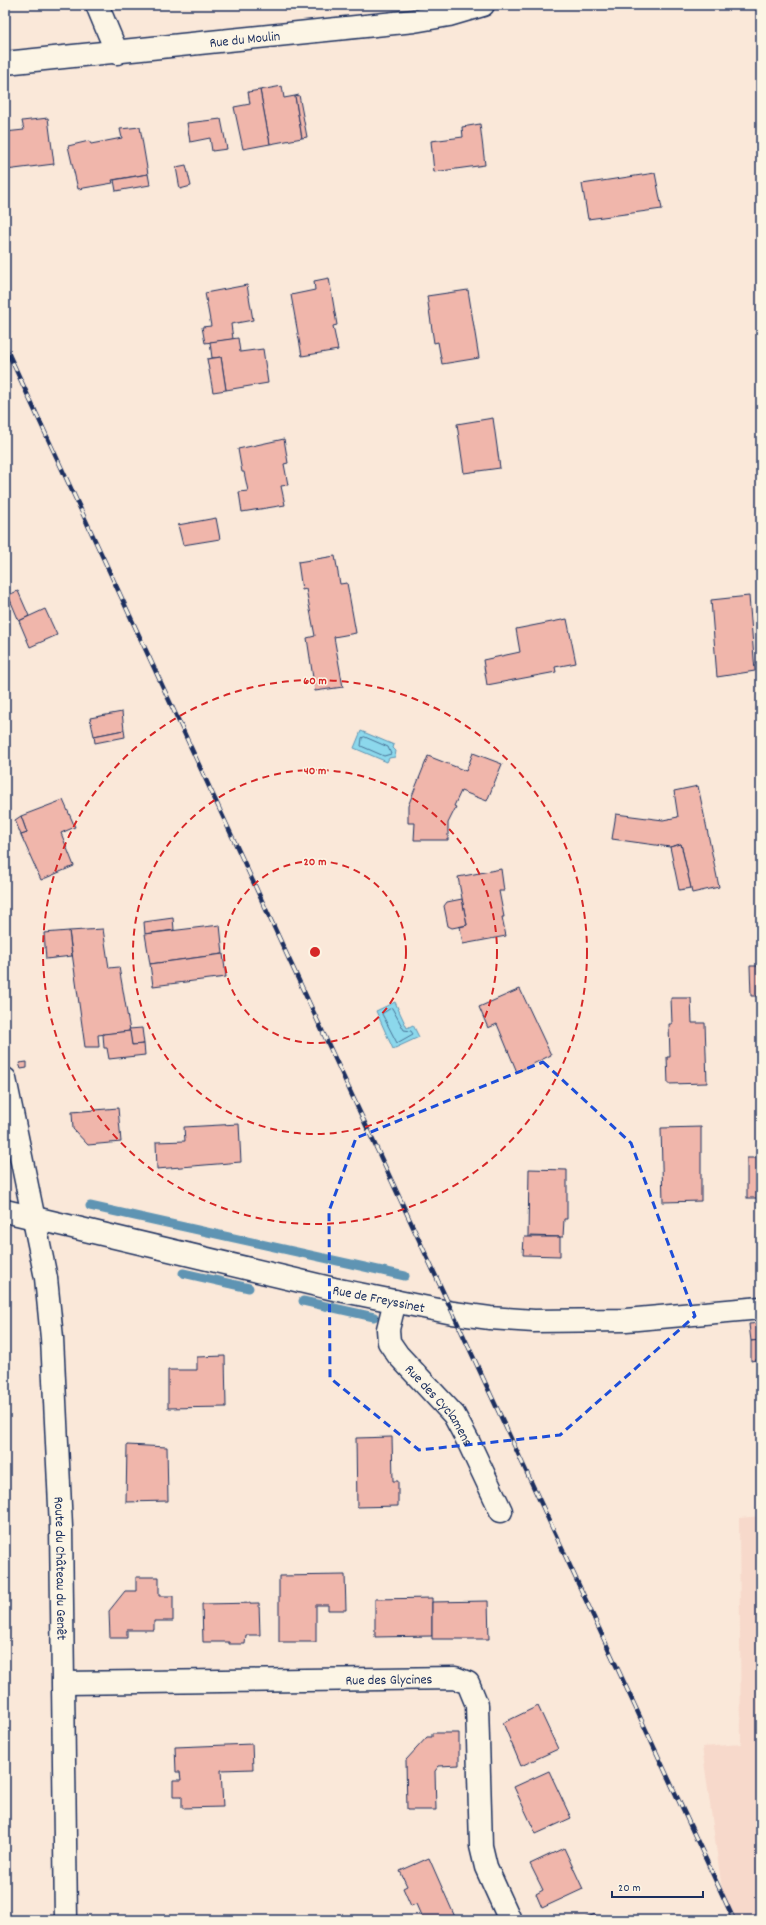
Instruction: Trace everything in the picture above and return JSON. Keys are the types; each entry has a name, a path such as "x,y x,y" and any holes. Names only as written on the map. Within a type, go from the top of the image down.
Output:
{"street":[{"path":"97,5 117,53"},
{"name":"Rue du Moulin","path":"5,63 117,53 414,21 449,15 483,5"},
{"name":"Route du Château du Genêt","path":"5,1079 46,1278 52,1338 61,1527 66,1920"},
{"name":"Rue de Freyssinet","path":"5,1211 334,1289 453,1313 490,1318 534,1321 626,1320 761,1308"},
{"name":"Rue des Cyclamens","path":"394,1301 388,1329 389,1342 398,1355 415,1371 454,1415 469,1443 500,1511"},
{"name":"Rue des Glycines","path":"64,1683 455,1678 468,1684 478,1705 481,1846 486,1867 510,1920"}],"highlighted area":[{"path":"543,1062 631,1143 695,1316 560,1435 419,1450 330,1378 329,1211 356,1138"}],"shaded area":[{"path":"761,1516 761,1920 735,1920 723,1897 702,1747 741,1744 739,1518"}],"water":[{"path":"361,731 394,745 393,748 396,751 395,757 389,758 387,762 354,748"},
{"path":"395,1002 407,1028 413,1025 419,1037 393,1049 376,1011"}],"building":[{"path":"282,86 284,98 295,96 302,138 270,144 260,90"},
{"path":"260,90 270,144 243,149 234,107 250,104 248,92"},
{"path":"299,95 307,137 302,138 295,96"},
{"path":"48,118 54,164 6,170 5,132 24,130 22,121"},
{"path":"221,119 227,149 212,151 210,138 190,142 187,123"},
{"path":"480,124 485,165 434,172 431,141 463,137 462,127"},
{"path":"140,127 148,174 112,180 113,183 78,189 68,146 89,141 91,144 122,138 120,129"},
{"path":"186,165 191,186 180,189 176,167"},
{"path":"655,173 662,209 588,219 582,184"},
{"path":"148,174 150,185 116,191 114,180"},
{"path":"329,278 337,325 333,326 338,350 302,356 291,295 315,290 314,281"},
{"path":"247,285 253,320 231,324 233,339 205,343 202,327 211,326 205,293"},
{"path":"468,290 479,358 442,364 438,342 434,343 427,296"},
{"path":"238,338 240,352 263,349 268,383 226,390 221,357 212,358 210,342"},
{"path":"221,357 226,390 213,392 207,359"},
{"path":"493,418 500,468 464,473 457,424"},
{"path":"284,439 288,463 284,464 288,485 281,486 285,505 242,512 239,492 248,491 244,472 242,472 238,449"},
{"path":"216,518 220,539 183,545 178,525"},
{"path":"335,556 340,584 347,583 356,633 334,637 343,687 315,691 307,638 315,636 306,589 302,590 298,562"},
{"path":"18,591 29,616 19,621 8,595"},
{"path":"749,596 755,671 717,677 711,600"},
{"path":"45,609 57,635 30,647 19,621"},
{"path":"567,619 576,663 555,667 556,672 487,685 483,660 520,652 516,629"},
{"path":"122,712 124,730 94,736 90,718"},
{"path":"124,730 125,737 95,743 94,736"},
{"path":"473,753 502,764 487,801 461,791 454,806 456,807 448,823 448,840 414,840 415,823 408,823 408,806 428,756 466,771"},
{"path":"698,786 719,887 692,893 681,844 670,847 612,839 616,814 663,820 678,817 674,791"},
{"path":"63,800 75,827 61,833 74,866 41,880 21,835 27,833 21,816"},
{"path":"21,816 27,833 21,835 15,820"},
{"path":"681,844 691,888 679,890 670,847"},
{"path":"501,869 504,891 499,891 506,936 463,944 460,927 467,925 458,877"},
{"path":"462,899 467,925 452,928 448,926 444,906 447,902"},
{"path":"173,918 174,930 145,934 144,922"},
{"path":"220,925 223,954 150,964 145,934"},
{"path":"103,929 109,968 119,967 130,1031 98,1035 99,1047 85,1047 69,931"},
{"path":"69,931 72,956 46,959 44,933"},
{"path":"223,954 226,977 153,986 150,964"},
{"path":"750,966 761,966 761,996 751,996"},
{"path":"520,989 551,1055 517,1072 497,1024 488,1028 479,1007"},
{"path":"671,998 691,998 692,1023 705,1023 707,1083 668,1084 667,1057 670,1057 669,1024 672,1024"},
{"path":"142,1028 144,1044 132,1045 129,1029"},
{"path":"130,1031 132,1045 144,1044 145,1055 109,1059 107,1048 104,1048 103,1034"},
{"path":"27,1062 27,1068 21,1069 19,1063"},
{"path":"118,1108 121,1142 88,1145 73,1129 72,1112"},
{"path":"239,1124 241,1162 157,1169 156,1142 185,1141 184,1127"},
{"path":"701,1127 701,1201 663,1202 661,1128"},
{"path":"747,1158 761,1158 761,1198 747,1198"},
{"path":"529,1169 567,1170 567,1219 564,1219 563,1237 528,1236"},
{"path":"524,1237 560,1237 560,1256 523,1255"},
{"path":"761,1323 761,1340 751,1341 749,1324"},
{"path":"761,1340 761,1359 751,1361 751,1341"},
{"path":"225,1356 226,1407 168,1408 168,1370 197,1370 197,1357"},
{"path":"392,1437 393,1481 398,1481 398,1506 357,1507 356,1438"},
{"path":"127,1445 167,1447 168,1501 126,1502"},
{"path":"345,1575 346,1610 328,1610 328,1605 316,1605 316,1642 279,1642 279,1576"},
{"path":"136,1577 159,1577 159,1596 173,1596 173,1621 154,1621 154,1630 127,1630 127,1638 110,1638 109,1611 125,1591 136,1591"},
{"path":"432,1598 432,1636 375,1637 375,1599"},
{"path":"488,1601 489,1639 432,1639 432,1602"},
{"path":"259,1603 260,1635 246,1635 245,1644 229,1644 229,1642 203,1642 202,1604"},
{"path":"538,1706 558,1749 521,1766 503,1723"},
{"path":"432,1733 459,1733 459,1765 439,1766 435,1771 436,1810 407,1810 406,1760 427,1737 432,1737"},
{"path":"252,1744 253,1769 221,1770 223,1807 182,1808 182,1796 173,1796 173,1780 181,1780 180,1772 176,1772 175,1747"},
{"path":"549,1771 571,1818 536,1834 514,1787"},
{"path":"564,1848 583,1889 542,1908 536,1894 543,1890 530,1864"},
{"path":"429,1858 455,1917 448,1920 423,1920 416,1904 411,1906 403,1888 407,1886 400,1871"},
{"path":"595,1914 597,1920 581,1920"},
{"path":"148,1917 148,1920 134,1920 134,1919"}],"waterway":[{"path":"90,1206 405,1276"},
{"path":"183,1273 249,1288"},
{"path":"303,1301 374,1317"}],"railway":[{"path":"5,346 734,1920"}]}
